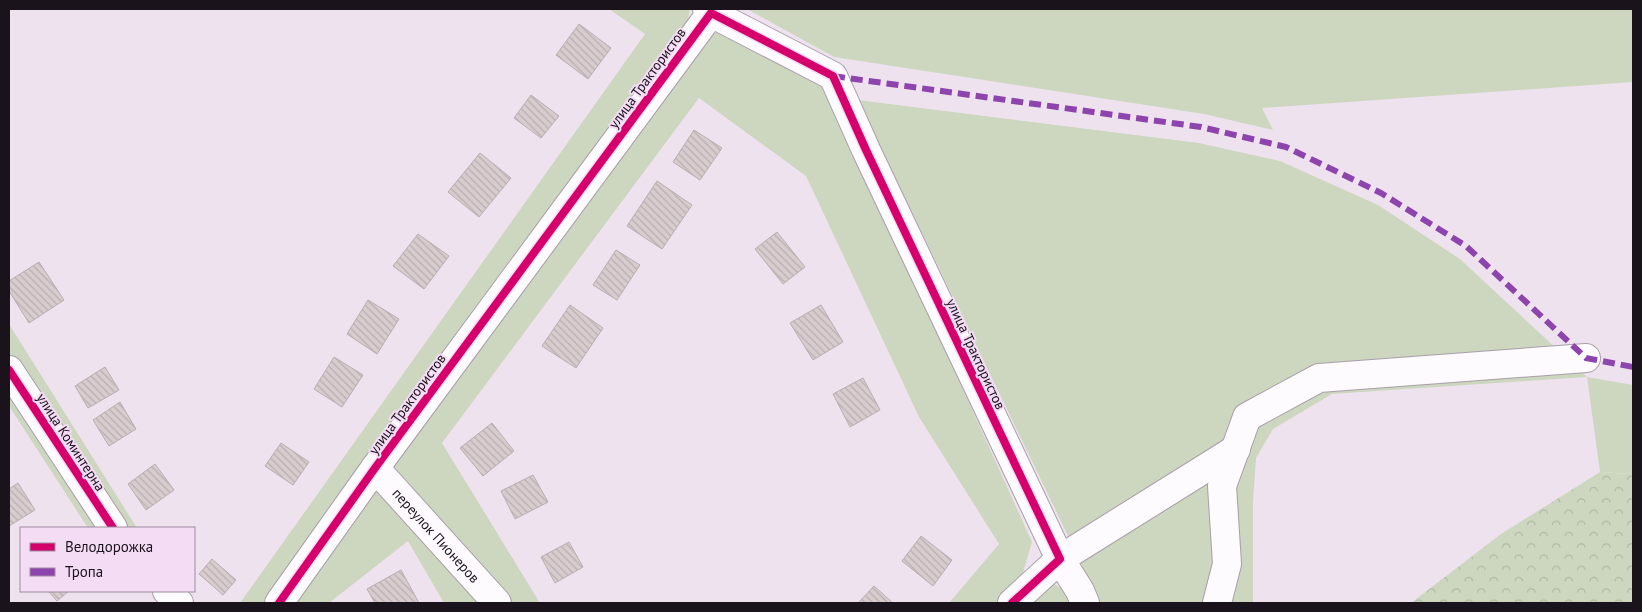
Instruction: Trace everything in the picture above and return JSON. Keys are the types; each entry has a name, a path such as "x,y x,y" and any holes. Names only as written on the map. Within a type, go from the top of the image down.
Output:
{"street":[{"name":"улица Трактористов","path":"279,603 375,468 709,11 833,76 866,150 1060,559 1080,591 1085,603"},
{"path":"1217,603 1227,564 1222,486 1247,417 1319,378 1586,358"},
{"name":"улица Коминтерна","path":"9,370 112,527"},
{"path":"1012,603 1060,559 1236,449"},
{"name":"переулок Пионеров","path":"375,468 497,603"},
{"path":"168,592 179,603"}],"green space":[{"path":"609,9 690,9 686,30 265,603 240,603 645,34"},
{"path":"747,9 1633,9 1633,82 1262,108 1273,130 1204,114 834,57"},
{"path":"723,32 823,80 1032,542 1019,586 1000,603 949,603 999,544 919,417 806,176 699,98 442,443 540,603 509,603 386,468 704,35"},
{"path":"858,100 1199,143 1280,161 1378,205 1460,259 1587,377 1332,394 1273,429 1256,458 1253,502 1253,603 1098,603 1081,563"},
{"path":"9,324 136,527 121,527 9,356"},
{"path":"1587,377 1633,385 1633,474 1600,472"},
{"path":"9,381 105,527 87,527 9,406"},
{"path":"1600,472 1633,474 1633,603 1411,603 1501,534"},
{"path":"377,482 486,603 444,603 408,541 329,603 292,603"},
{"path":"1051,582 1067,592 1072,603 1026,603"}],"building":[{"path":"579,24 611,48 588,79 556,55"},
{"path":"531,95 559,116 541,138 514,118"},
{"path":"694,130 722,148 700,180 673,162"},
{"path":"480,153 511,178 479,217 448,192"},
{"path":"657,181 692,205 662,249 627,226"},
{"path":"777,232 805,267 783,284 755,249"},
{"path":"418,234 449,256 424,289 393,266"},
{"path":"616,250 640,265 617,300 593,285"},
{"path":"39,262 64,300 29,323 9,291 9,281"},
{"path":"368,300 399,319 377,354 347,334"},
{"path":"570,305 603,328 576,368 542,346"},
{"path":"821,305 843,342 813,360 790,323"},
{"path":"334,357 363,375 342,407 314,389"},
{"path":"105,367 119,390 88,408 75,386"},
{"path":"863,378 880,410 850,427 833,394"},
{"path":"120,402 136,429 109,446 93,420"},
{"path":"492,423 514,451 483,476 460,448"},
{"path":"281,443 309,462 293,485 265,466"},
{"path":"155,464 174,490 146,510 128,484"},
{"path":"533,475 548,502 515,519 501,491"},
{"path":"18,483 35,510 9,526 9,489"},
{"path":"921,536 952,560 933,586 902,561"},
{"path":"569,542 583,567 555,583 541,557"},
{"path":"212,559 236,580 223,595 199,574"},
{"path":"401,570 419,603 375,603 367,589"},
{"path":"874,586 893,603 858,603"},
{"path":"49,592 68,592 57,601"}],"marked path":[{"path":"833,76 1201,127 1286,147 1381,193 1466,246 1586,358 1633,367"}],"cycle path":[{"path":"279,603 375,468 711,13 833,76 866,150 1060,559 1012,603"},
{"path":"9,370 112,527"}]}
